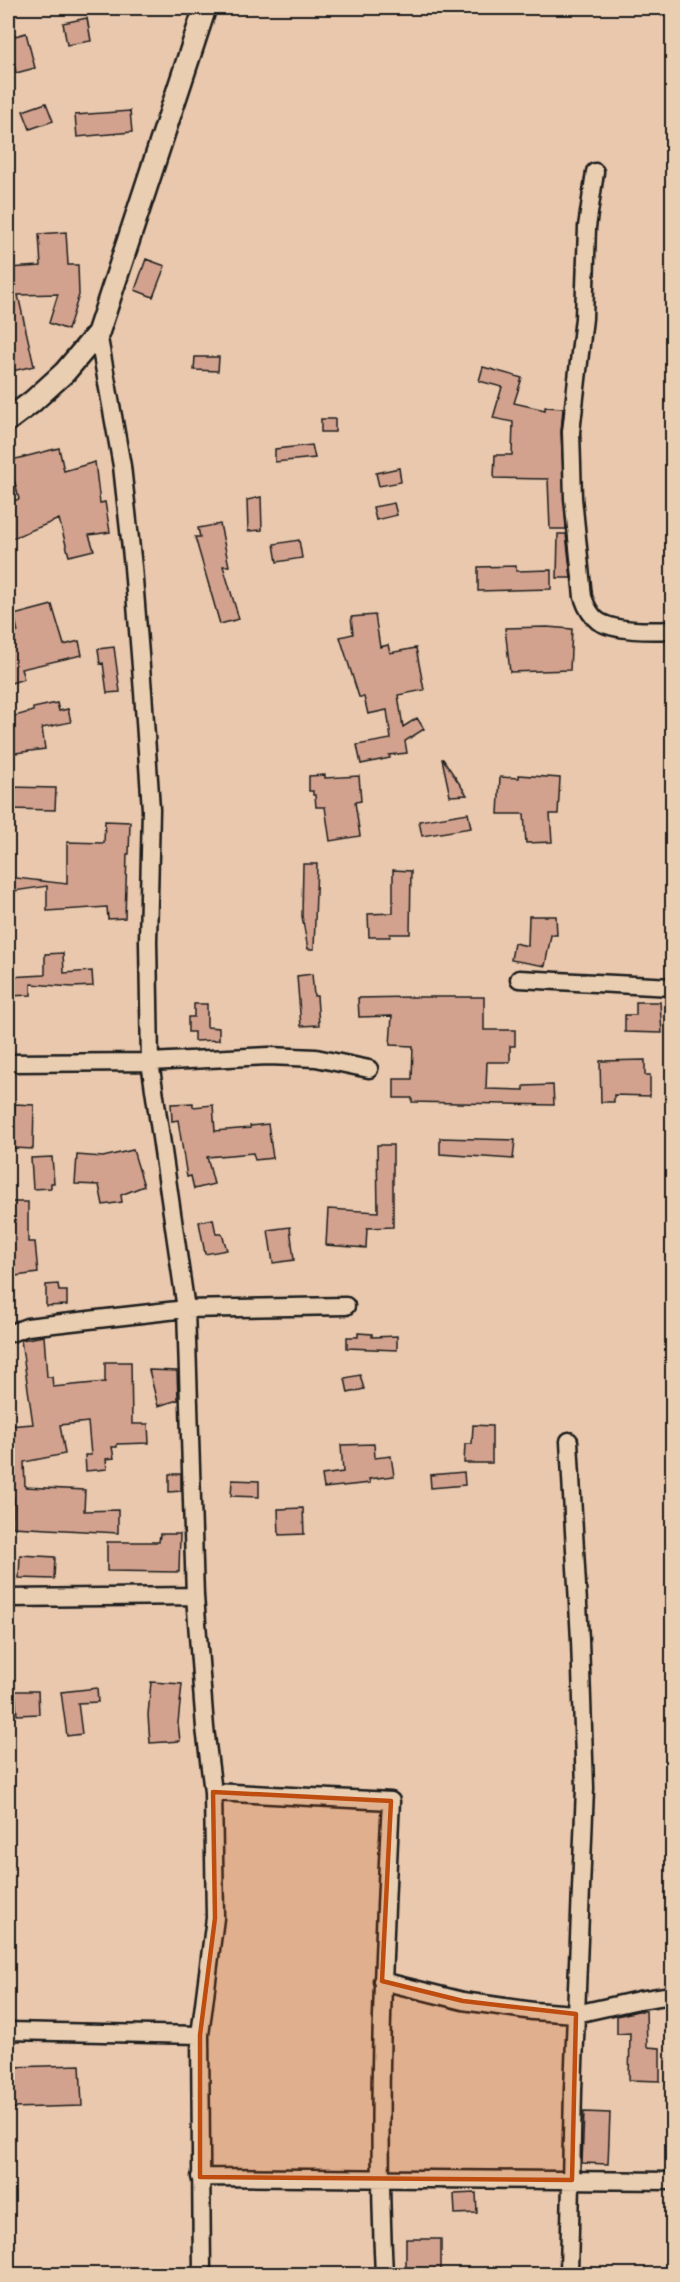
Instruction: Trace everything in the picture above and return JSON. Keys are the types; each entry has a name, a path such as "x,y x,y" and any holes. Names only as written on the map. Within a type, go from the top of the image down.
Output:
{"street":[{"path":"8,420 65,372 98,333 205,8"},
{"path":"595,172 587,226 584,318 571,432 573,498 582,597 589,612 606,625 656,631 672,630"},
{"path":"98,333 122,466 134,567 151,809 148,941 150,1062 186,1309 195,1596 213,1792 215,1918 200,2035 202,2274"},
{"path":"519,979 672,987"},
{"path":"8,1063 150,1062 269,1056 316,1058 369,1069"},
{"path":"8,1334 27,1327 186,1309 346,1306"},
{"path":"568,1442 580,1640 585,1788 569,2274"},
{"path":"8,1598 195,1596"},
{"path":"213,1792 391,1800 382,1981 380,2180 384,2274"},
{"path":"382,1981 463,2001 533,2011 576,2014 672,1995"},
{"path":"8,2031 200,2035"},
{"path":"200,2177 672,2181"}],"highlighted area":[{"path":"213,1792 391,1801 382,1981 463,2001 576,2014 572,2180 200,2177 200,2035 215,1918"}],"building":[{"path":"87,18 91,41 67,45 63,23"},
{"path":"26,33 35,68 16,73 8,38"},
{"path":"46,103 53,121 30,129 23,111"},
{"path":"130,111 132,132 77,137 75,115"},
{"path":"66,232 68,265 78,265 79,295 68,330 49,323 58,294 18,295 34,366 8,372 8,268 41,266 39,234"},
{"path":"146,259 165,266 153,297 135,290"},
{"path":"195,357 219,357 218,371 194,370"},
{"path":"483,367 522,378 514,403 545,410 545,407 563,408 561,432 566,529 550,529 548,479 494,478 495,455 512,455 513,422 493,418 502,387 479,381"},
{"path":"321,419 335,419 335,432 321,432"},
{"path":"312,445 315,458 275,462 275,449"},
{"path":"59,448 64,471 95,462 100,503 105,502 110,532 89,535 94,550 69,556 59,519 8,540 8,503 19,499 13,475 8,476 8,461"},
{"path":"399,468 401,482 379,486 376,473"},
{"path":"261,497 262,530 248,531 247,500"},
{"path":"394,503 397,515 376,520 373,507"},
{"path":"220,524 229,566 223,566 239,619 220,624 195,537 200,537 198,528"},
{"path":"558,534 566,534 571,578 557,578"},
{"path":"299,540 302,558 277,562 274,544"},
{"path":"516,566 516,571 551,570 551,589 478,591 478,567"},
{"path":"52,605 64,645 79,641 82,655 21,669 24,679 8,684 8,634 18,632 14,615"},
{"path":"375,615 380,647 388,645 390,653 416,648 424,690 398,695 403,727 417,718 424,729 405,741 407,753 389,755 390,758 361,764 357,745 391,739 387,710 368,714 364,697 359,697 340,637 353,634 351,617"},
{"path":"505,628 572,629 570,670 510,672"},
{"path":"114,647 120,692 107,693 103,663 100,664 98,649"},
{"path":"57,703 59,711 68,709 71,722 42,728 45,749 8,754 8,718 33,711 33,708"},
{"path":"443,759 467,795 450,796"},
{"path":"325,775 325,778 359,776 361,801 355,802 360,836 330,841 325,807 316,807 315,795 313,791 309,791 309,776"},
{"path":"519,775 560,778 558,814 550,814 552,842 526,843 524,814 498,814 500,777 519,778"},
{"path":"8,787 56,788 55,810 8,809"},
{"path":"468,813 471,828 422,836 419,821"},
{"path":"105,821 130,822 125,918 108,919 107,907 47,911 47,886 8,892 8,877 67,884 67,842 104,843"},
{"path":"303,864 317,864 314,949 308,949 302,916"},
{"path":"393,870 411,871 410,934 369,937 368,914 393,913"},
{"path":"529,916 556,916 557,935 551,935 545,966 511,960 514,943 528,946"},
{"path":"63,953 64,973 92,971 93,986 31,984 31,995 9,996 8,977 45,975 45,954"},
{"path":"312,974 314,996 317,996 319,1025 301,1026 297,976"},
{"path":"484,997 484,1030 515,1030 515,1046 510,1046 510,1062 487,1062 486,1089 524,1090 524,1086 553,1085 554,1105 412,1102 412,1098 394,1098 394,1079 412,1079 413,1046 390,1045 392,1016 359,1017 358,998"},
{"path":"636,1002 660,1002 662,1033 625,1032 625,1015 636,1015"},
{"path":"194,1004 207,1004 207,1027 219,1028 219,1040 194,1041 194,1032 188,1032 188,1017 194,1017"},
{"path":"645,1060 645,1075 650,1075 650,1096 614,1095 614,1102 601,1102 600,1061"},
{"path":"193,1103 193,1107 213,1105 215,1131 268,1124 273,1158 255,1160 253,1153 207,1157 214,1184 194,1189 191,1176 187,1177 178,1120 172,1121 171,1104"},
{"path":"15,1104 34,1105 33,1149 13,1148"},
{"path":"440,1138 515,1140 513,1159 440,1154"},
{"path":"377,1145 393,1145 393,1227 367,1228 366,1248 326,1245 328,1209 378,1212"},
{"path":"133,1150 144,1186 121,1195 122,1202 103,1205 99,1185 75,1184 77,1155 103,1157"},
{"path":"52,1157 54,1183 51,1183 51,1188 33,1189 31,1158"},
{"path":"8,1202 28,1202 28,1242 35,1242 38,1273 8,1277"},
{"path":"213,1219 216,1234 222,1234 227,1250 205,1254 199,1222"},
{"path":"290,1227 294,1260 273,1263 268,1230"},
{"path":"58,1284 59,1291 67,1291 67,1305 46,1306 46,1285"},
{"path":"358,1333 372,1334 372,1337 397,1336 397,1350 347,1348 347,1337 358,1337"},
{"path":"44,1336 47,1377 52,1377 53,1387 105,1382 105,1362 131,1362 132,1424 148,1424 149,1443 117,1444 117,1447 112,1447 114,1458 106,1459 107,1469 86,1471 85,1455 91,1455 88,1422 60,1425 65,1454 24,1462 25,1487 85,1490 84,1511 118,1510 118,1533 13,1527 14,1497 10,1497 8,1426 33,1424 21,1340"},
{"path":"149,1370 177,1371 178,1400 158,1406"},
{"path":"360,1375 364,1389 348,1393 345,1378"},
{"path":"473,1425 492,1426 492,1463 464,1463 465,1444 472,1444"},
{"path":"374,1444 375,1458 391,1456 394,1476 369,1479 370,1483 324,1488 322,1475 343,1472 341,1445"},
{"path":"464,1472 465,1485 431,1488 430,1475"},
{"path":"169,1474 181,1474 181,1491 169,1492"},
{"path":"232,1480 259,1481 259,1497 231,1496"},
{"path":"303,1508 304,1534 279,1535 278,1509"},
{"path":"160,1534 180,1534 179,1572 107,1571 107,1542 159,1542"},
{"path":"20,1555 55,1557 54,1579 19,1578"},
{"path":"151,1682 182,1684 178,1723 180,1741 150,1743 148,1715"},
{"path":"97,1688 98,1702 78,1703 82,1734 67,1736 61,1692"},
{"path":"15,1691 38,1691 39,1714 17,1715"},
{"path":"646,2011 647,2047 660,2048 660,2081 629,2080 630,2033 617,2034 617,2016"},
{"path":"80,2065 82,2106 12,2108 11,2067"},
{"path":"584,2112 610,2113 608,2164 582,2163"},
{"path":"476,2193 477,2213 455,2214 454,2194"},
{"path":"406,2239 441,2239 441,2274 406,2274"}]}
